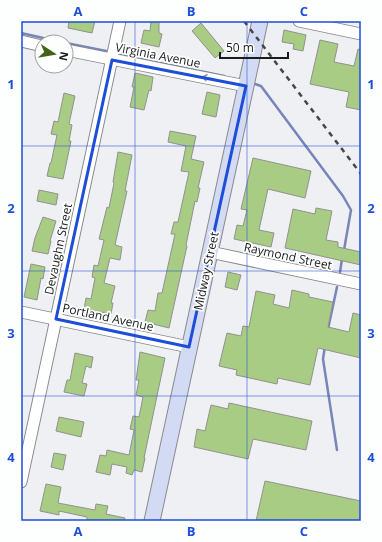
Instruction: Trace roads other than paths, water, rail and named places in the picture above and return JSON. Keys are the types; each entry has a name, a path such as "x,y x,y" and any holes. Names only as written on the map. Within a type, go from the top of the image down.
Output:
{"street":[{"name":"Devaughn Street","path":"21,482 120,21"},
{"name":"Midway Street","path":"152,521 260,21"},
{"path":"299,21 361,34"},
{"path":"21,41 34,44"},
{"name":"Virginia Avenue","path":"74,52 246,86"},
{"name":"Raymond Street","path":"210,252 361,284"},
{"name":"Portland Avenue","path":"21,312 189,347"}],"waterway":[{"path":"21,33 34,36"},
{"path":"74,45 106,51"},
{"path":"121,55 224,76"},
{"path":"255,84 261,86 343,196 351,210 344,250"},
{"path":"340,272 342,259"},
{"path":"328,329 337,287"},
{"path":"325,346 323,359 337,450"}],"railway":[{"path":"244,21 361,174"}]}
